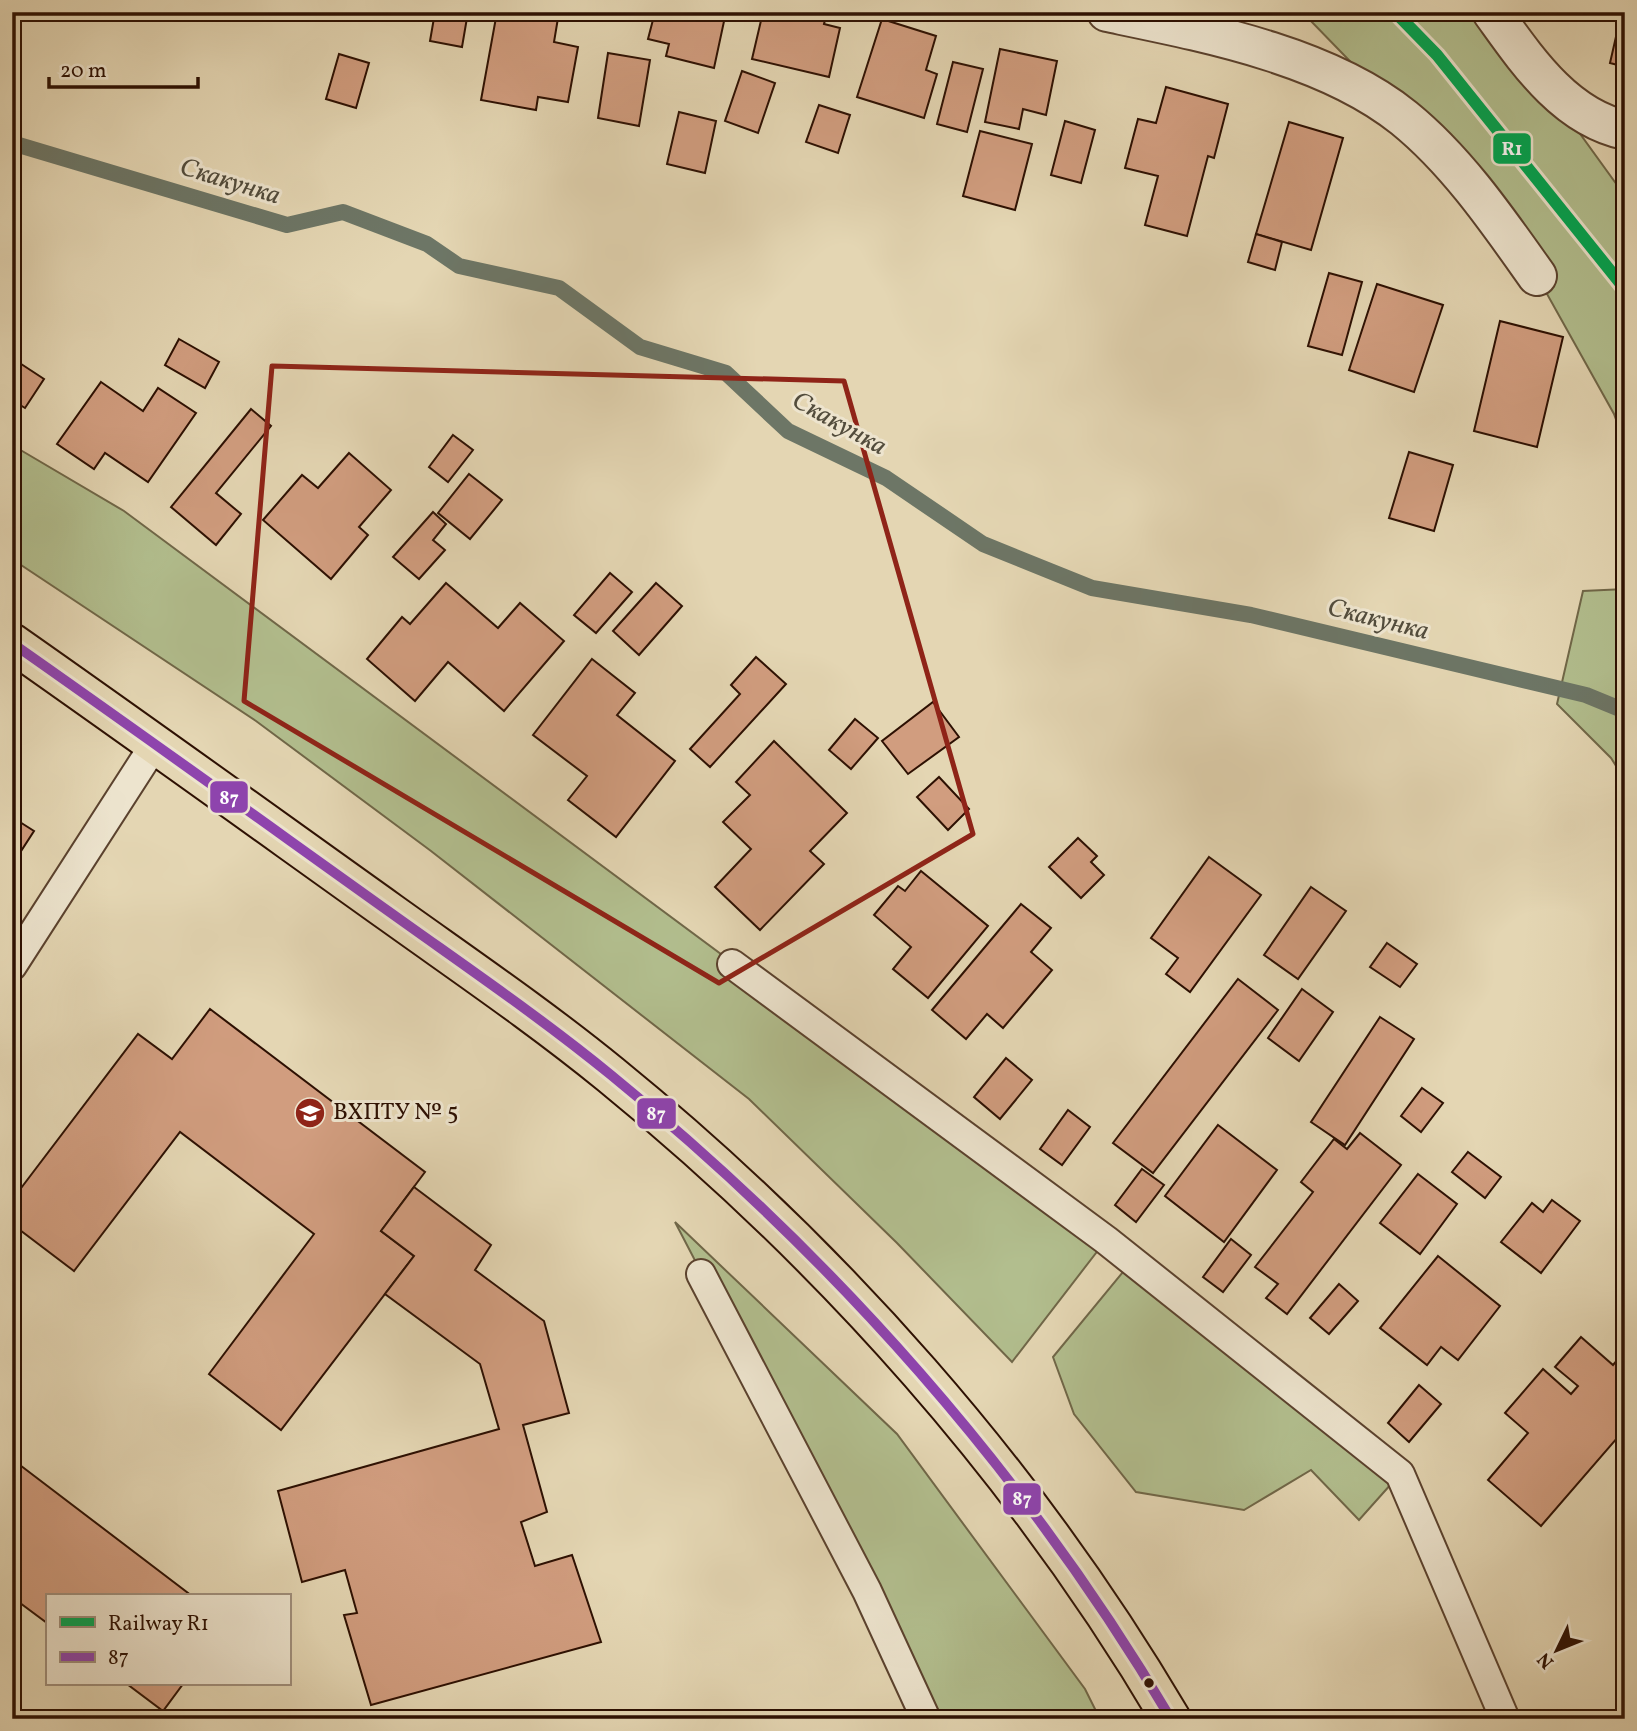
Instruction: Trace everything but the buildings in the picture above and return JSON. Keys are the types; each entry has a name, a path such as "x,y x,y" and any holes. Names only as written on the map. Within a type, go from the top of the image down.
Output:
{"main road":[{"path":"12,643 610,1074 787,1232 944,1401 997,1464 1125,1643 1171,1719"}],"street":[{"path":"1107,12 1189,29 1294,61 1350,84 1404,118 1478,193 1537,276"},
{"path":"1492,12 1536,71 1574,106 1613,128 1625,130"}],"lane":[{"path":"12,966 155,744"},
{"path":"732,964 1105,1240 1400,1474 1505,1719"},
{"path":"701,1274 867,1591 926,1719"}],"highlighted area":[{"path":"272,366 844,381 973,834 719,983 244,701"}],"green space":[{"path":"1306,12 1492,12 1625,196 1625,445 1614,414 1537,276 1478,193 1307,17"},
{"path":"12,445 124,511 1106,1240 1012,1362 897,1243 749,1099 431,851 256,721 12,559"},
{"path":"1625,589 1625,780 1611,758 1557,704 1583,591"},
{"path":"675,1222 897,1434 1085,1689 1100,1719 926,1719 867,1591"},
{"path":"1132,1261 1400,1474 1359,1520 1311,1470 1244,1510 1136,1492 1074,1414 1053,1357"}],"waterway":[{"name":"Скакунка","path":"12,143 287,225 343,212 427,244 459,266 559,288 640,347 726,373 788,431 886,478 983,544 1092,588 1251,615 1586,695 1625,711"}],"rail line":[{"name":"R1","path":"1395,12 1437,55 1625,289"}],"transit line":[{"name":"87","path":"12,643 557,1033 693,1144 847,1293 920,1372 1053,1540 1114,1628 1171,1719"}],"place":[{"name":"ВХПТУ № 5","path":"310,1113"}]}
